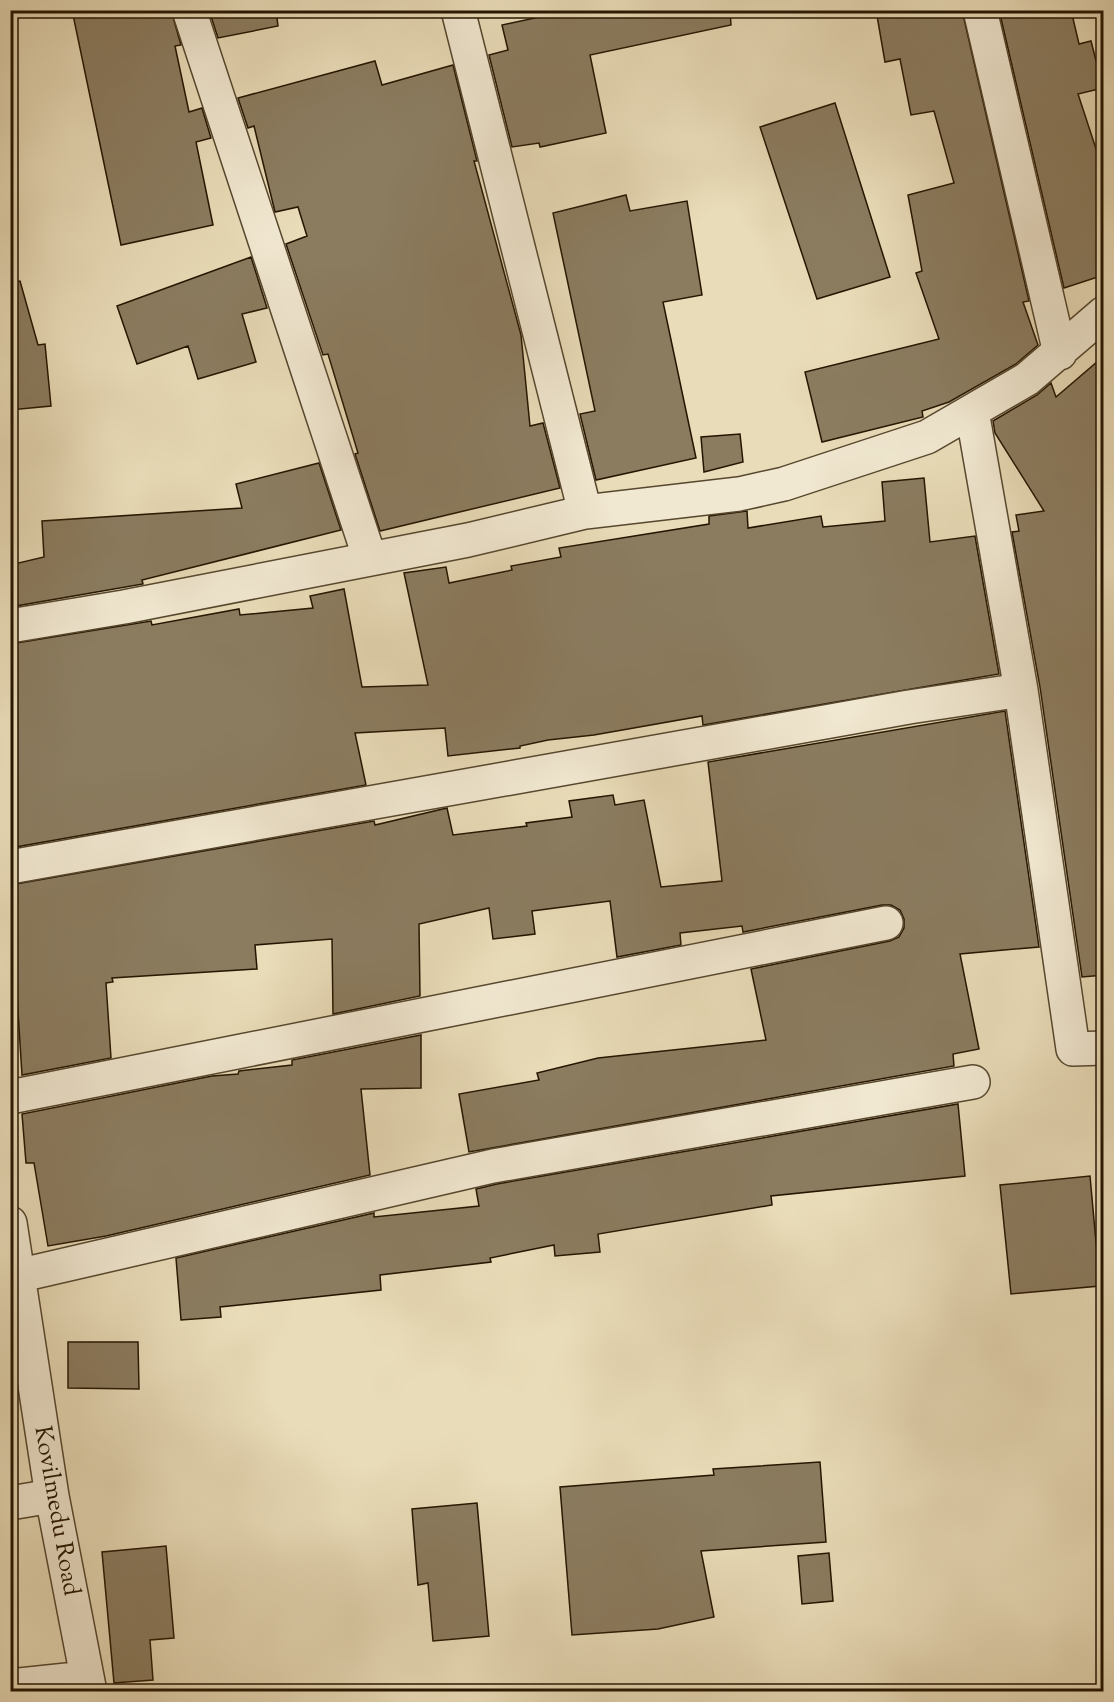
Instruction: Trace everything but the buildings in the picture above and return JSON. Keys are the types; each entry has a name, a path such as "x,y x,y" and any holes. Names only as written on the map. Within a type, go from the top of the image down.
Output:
{"street":[{"path":"189,10 370,559"},
{"path":"980,10 1060,353"},
{"path":"464,12 585,512"},
{"path":"10,626 124,608 468,540 585,512 739,494 784,483 927,437 1027,379 1104,313"},
{"path":"972,411 1021,690 1073,1049 1104,1048"},
{"path":"10,867 909,707 1021,690"},
{"path":"10,1097 886,923"},
{"path":"17,1276 493,1166 973,1083"},
{"name":"Kovilmedu Road","path":"10,1223 52,1496 88,1685"},
{"path":"10,1503 52,1496"},
{"path":"10,1686 88,1685"}]}
